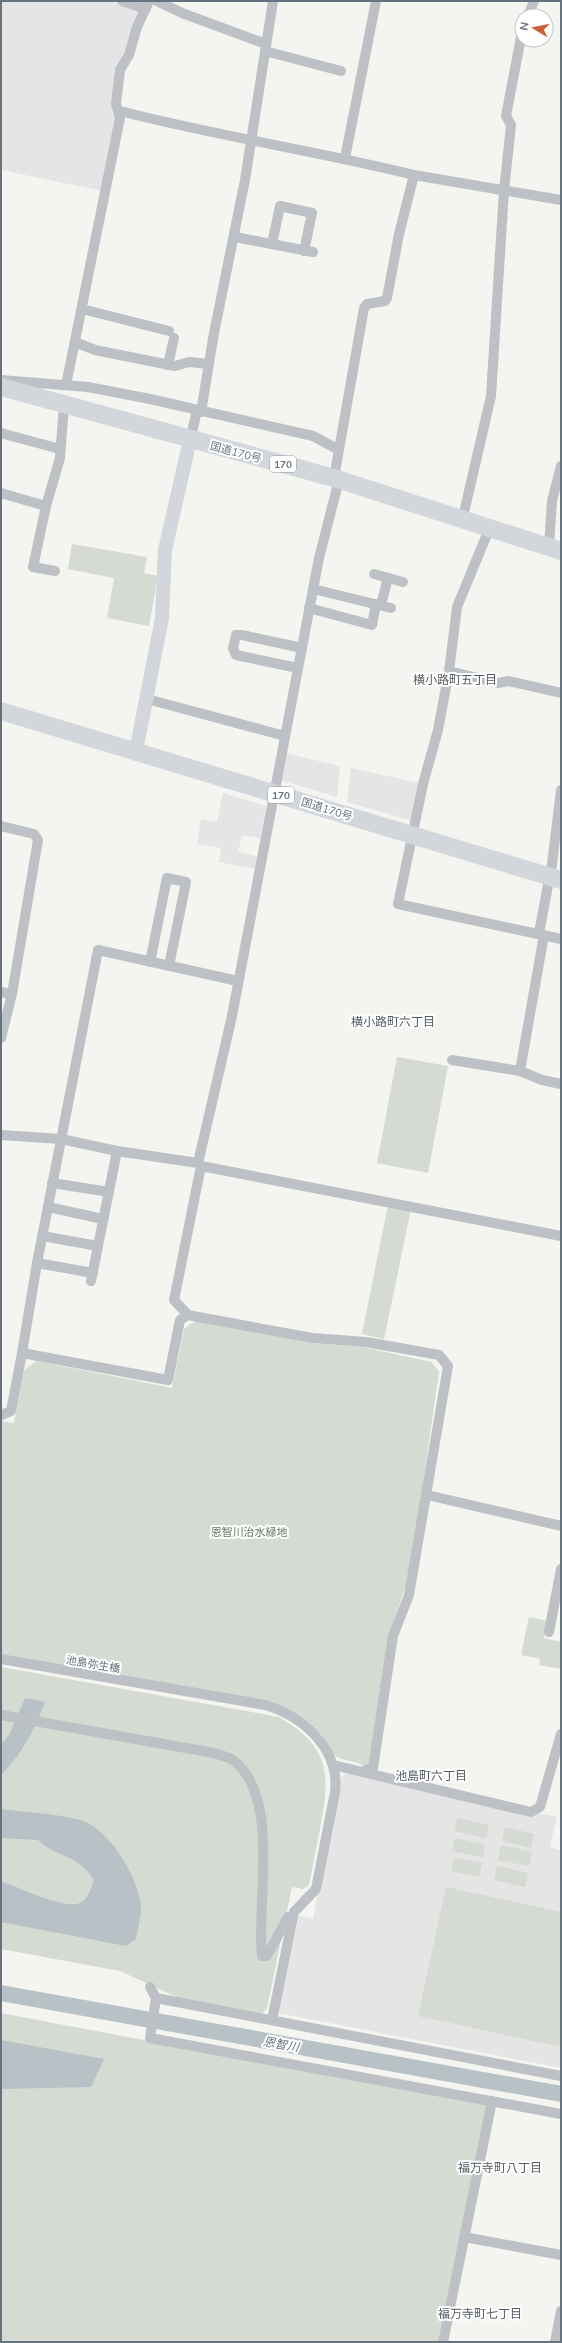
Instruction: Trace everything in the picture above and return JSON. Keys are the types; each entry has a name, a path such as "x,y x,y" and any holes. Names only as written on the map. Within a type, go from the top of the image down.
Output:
{"highway":[{"name":"国道170号","path":"1,387 190,440 337,479 555,549"},
{"name":"国道170号","path":"1,711 556,879"}],"street":[{"path":"66,385 120,111 116,104 120,70 129,55 136,27 147,5 122,1"},
{"path":"157,1 266,48 341,71"},
{"path":"136,751 162,618 165,550 190,440 199,411 235,237 273,1"},
{"path":"345,158 376,1"},
{"path":"462,518 491,396 504,191 511,125 506,116 519,48"},
{"path":"120,111 250,140 345,158 414,175 561,200"},
{"path":"363,1771 373,1768 393,1636 409,1595 428,1495 448,1366 439,1355 366,1342 312,1338 188,1315 174,1300 200,1164 232,1016 313,589 337,479 339,450 364,308 367,304 385,301 387,298 399,234 414,175"},
{"path":"235,237 308,252 312,213 280,206 272,244"},
{"path":"82,309 172,334 168,365"},
{"path":"75,342 95,350 168,365 175,366 189,362 208,364"},
{"path":"1,380 66,385 150,399 313,436 339,450"},
{"path":"56,571 33,567 46,506 60,458 64,404"},
{"path":"1,433 60,449"},
{"path":"555,549 552,501 561,466"},
{"path":"1,493 46,506"},
{"path":"490,527 458,607 449,671 438,730 423,784 414,836 398,904 561,939"},
{"path":"374,574 403,582"},
{"path":"310,608 372,625 383,606 388,578"},
{"path":"313,589 383,606"},
{"path":"298,668 236,655 233,648 236,635 242,635 302,648"},
{"path":"449,671 498,683 509,681 561,693"},
{"path":"147,699 285,736"},
{"path":"520,1071 542,934 556,879 561,790"},
{"path":"1,826 34,834 38,840 12,994 1,1038"},
{"path":"150,962 168,878 186,882 170,966"},
{"path":"1,1415 11,1411 52,1183 98,950 238,981"},
{"path":"1,992 12,994"},
{"path":"452,1060 520,1071 542,1080 561,1084"},
{"path":"1,1135 61,1139 116,1151 200,1164 561,1236"},
{"path":"37,1263 92,1277 116,1151"},
{"path":"52,1183 109,1192"},
{"path":"48,1207 103,1218"},
{"path":"42,1236 98,1246"},
{"path":"22,1353 168,1380 180,1320 188,1315"},
{"path":"428,1495 561,1526"},
{"path":"548,1632 561,1569"},
{"name":"池島弥生橋","path":"1,1659 265,1705 283,1710 301,1720 316,1736 333,1765"},
{"path":"1,1715 214,1753 233,1760 249,1779 256,1793 261,1822 263,1894 262,1956 266,1956 288,1917"},
{"path":"272,2020 294,1912 316,1888 337,1780 333,1765 531,1812 540,1807 561,1734"},
{"path":"150,1987 155,2002 150,2038 561,2114"},
{"path":"155,2002 272,2020 561,2076"},
{"path":"443,2342 492,2101"},
{"path":"464,2237 561,2255"},
{"path":"555,2342 561,2311"}],"shaded area":[{"path":"1,1 110,1 139,12 126,54 117,119 103,191 1,170"},
{"path":"285,753 340,766 337,797 280,780"},
{"path":"351,768 419,783 413,821 347,802"},
{"path":"223,793 266,806 260,838 242,835 238,852 257,856 255,869 219,862 221,848 197,844 201,819 217,822"},
{"path":"25,1698 45,1702 37,1722 22,1750 1,1775 1,1744 9,1735"},
{"path":"347,1773 557,1817 550,1847 561,1850 561,2068 278,2013 299,1916 313,1919 341,1777"},
{"path":"1,1809 51,1814 80,1820 101,1832 120,1855 135,1882 141,1906 136,1939 126,1946 1,1922 1,1881 53,1901 73,1904 80,1903 86,1899 94,1880 81,1865 74,1860 52,1850 38,1840 1,1838"},
{"path":"1,2040 104,2059 91,2087 1,2089"}],"green space":[{"path":"72,544 147,557 144,573 158,576 149,626 107,618 114,578 68,569"},
{"path":"397,1057 448,1066 428,1173 377,1163"},
{"path":"388,1205 411,1209 384,1339 362,1334"},
{"name":"恩智川治水緑地","path":"196,1320 310,1343 363,1347 431,1362 439,1371 416,1534 405,1588 391,1628 370,1764 364,1766 338,1758 333,1754 322,1735 304,1719 290,1710 268,1701 1,1654 1,1421 14,1423 24,1370 37,1361 172,1388 184,1329"},
{"path":"529,1617 547,1621 544,1638 561,1642 561,1669 539,1665 540,1659 521,1655"},
{"path":"1,1667 279,1717 308,1738 322,1761 325,1774 326,1789 321,1823 309,1885 303,1889 292,1887 267,2008 262,2014 185,2001 120,1971 1,1949"},
{"path":"457,1818 489,1825 486,1838 455,1831"},
{"path":"505,1827 534,1834 531,1848 502,1841"},
{"path":"455,1838 485,1844 483,1857 452,1851"},
{"path":"501,1845 532,1852 529,1866 498,1860"},
{"path":"454,1858 482,1863 479,1877 451,1871"},
{"path":"497,1866 528,1873 525,1887 494,1880"},
{"path":"446,1887 561,1912 561,2047 418,2016"},
{"path":"1,2013 487,2105 438,2342 1,2342"}],"waterway":[{"name":"恩智川","path":"1,1993 561,2094"}],"district":[{"name":"横小路町五丁目","path":"455,679"},
{"name":"横小路町六丁目","path":"393,1021"},
{"name":"池島町六丁目","path":"431,1775"},
{"name":"福万寺町八丁目","path":"500,2167"},
{"name":"福万寺町七丁目","path":"480,2313"}]}
